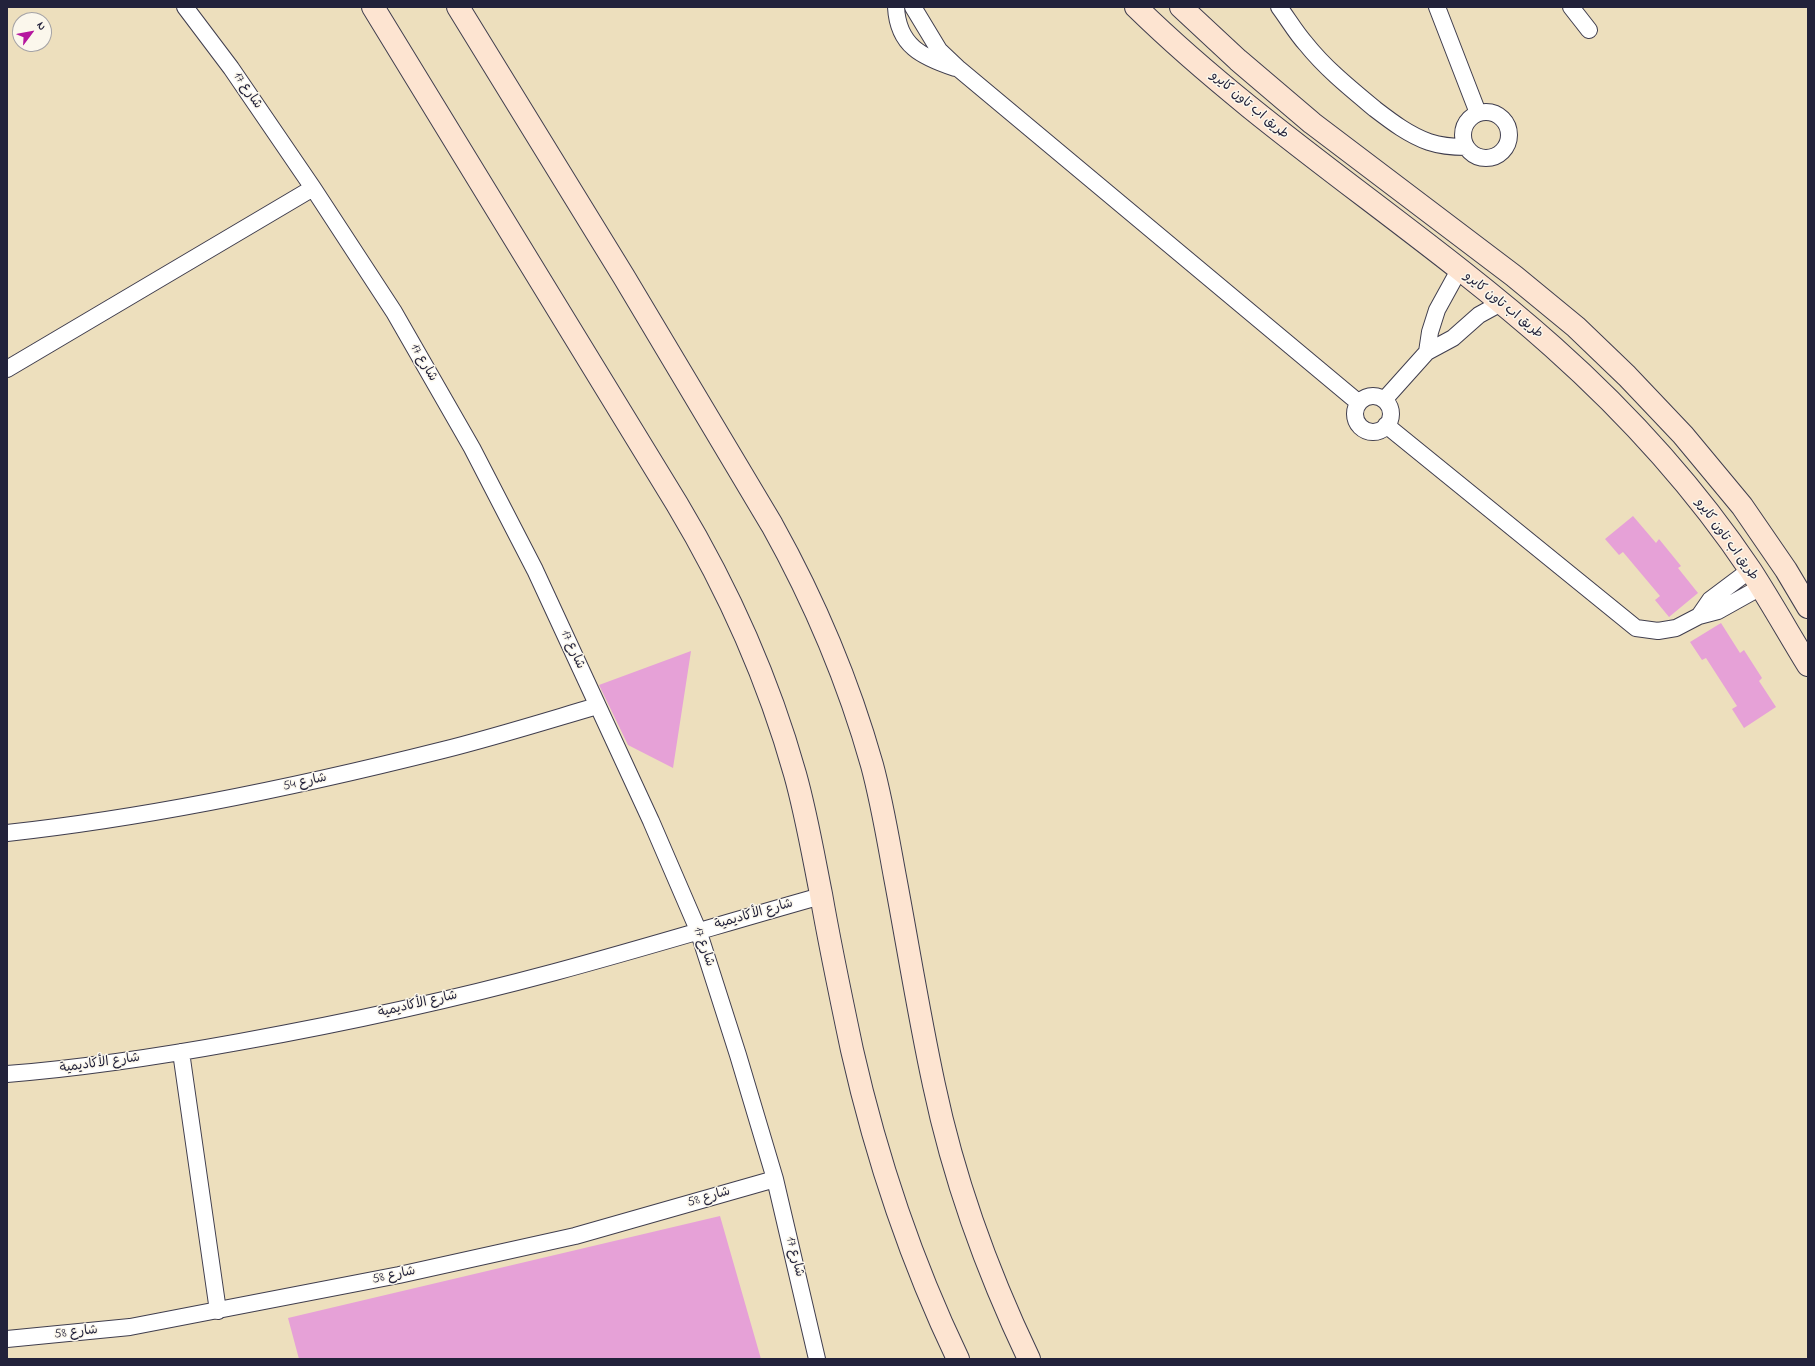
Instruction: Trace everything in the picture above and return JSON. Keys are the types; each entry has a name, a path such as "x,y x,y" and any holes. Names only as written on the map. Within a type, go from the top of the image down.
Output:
{"main road":[{"path":"373,7 677,504 718,576 753,652 783,733 806,816 852,1050 878,1149 910,1246 958,1359"},
{"path":"458,7 620,270 772,525 803,583 831,643 860,725 883,809 927,1049 945,1133 974,1230 995,1284 1029,1359"},
{"name":"طريق اب تاون كايرو","path":"1136,7 1217,80 1292,142 1501,303 1554,348 1610,401 1662,457 1718,524 1755,578 1808,665"},
{"path":"1180,7 1238,60 1312,123 1470,241 1576,327 1627,376 1688,441 1742,506 1786,570 1808,607"},
{"path":"1459,270 1468,269 1487,273 1539,309 1576,327"}],"street":[{"name":"شارع 17","path":"185,7 231,68 313,188 394,312 472,448 536,570 651,821 698,930 738,1055 775,1179 818,1359"},
{"path":"896,7 900,30 912,48 930,60 959,69"},
{"path":"913,7 940,50 959,69 1359,402"},
{"path":"1437,7 1478,114"},
{"path":"1571,7 1588,30"},
{"path":"1283,8 1306,44 1319,60 1349,87 1399,127 1414,136 1431,143 1466,147"},
{"path":"1486,112 1500,118 1506,124 1508,139 1506,147 1500,153 1493,157 1478,157 1466,147 1463,139 1464,127 1471,118 1486,112"},
{"path":"7,369 313,188"},
{"path":"1427,352 1430,332 1437,310 1459,270"},
{"path":"1384,400 1427,352 1453,338 1478,315 1501,303"},
{"path":"1371,396 1384,400 1390,412 1390,419 1386,425 1374,432 1361,428 1355,415 1359,402 1364,398 1371,396"},
{"path":"1386,425 1636,628 1658,631 1676,628 1698,616 1710,600 1755,578"},
{"name":"شارع 54","path":"7,833 174,808 310,782 444,750 598,706"},
{"name":"شارع الأكاديمية","path":"7,1074 55,1071 181,1052 306,1030 431,1003 554,972 821,896"},
{"path":"181,1052 218,1311"},
{"name":"شارع 58","path":"7,1339 130,1327 399,1276 576,1236 775,1179"}],"building":[{"path":"1633,516 1656,543 1659,539 1681,566 1678,568 1698,593 1669,617 1655,600 1660,596 1623,552 1619,555 1605,539"},
{"path":"1721,623 1740,653 1744,650 1762,678 1759,681 1776,707 1744,728 1732,709 1737,706 1706,658 1702,660 1690,642"},
{"path":"691,651 673,768 628,745 599,685"},
{"path":"720,1216 761,1359 299,1359 288,1318"}]}
